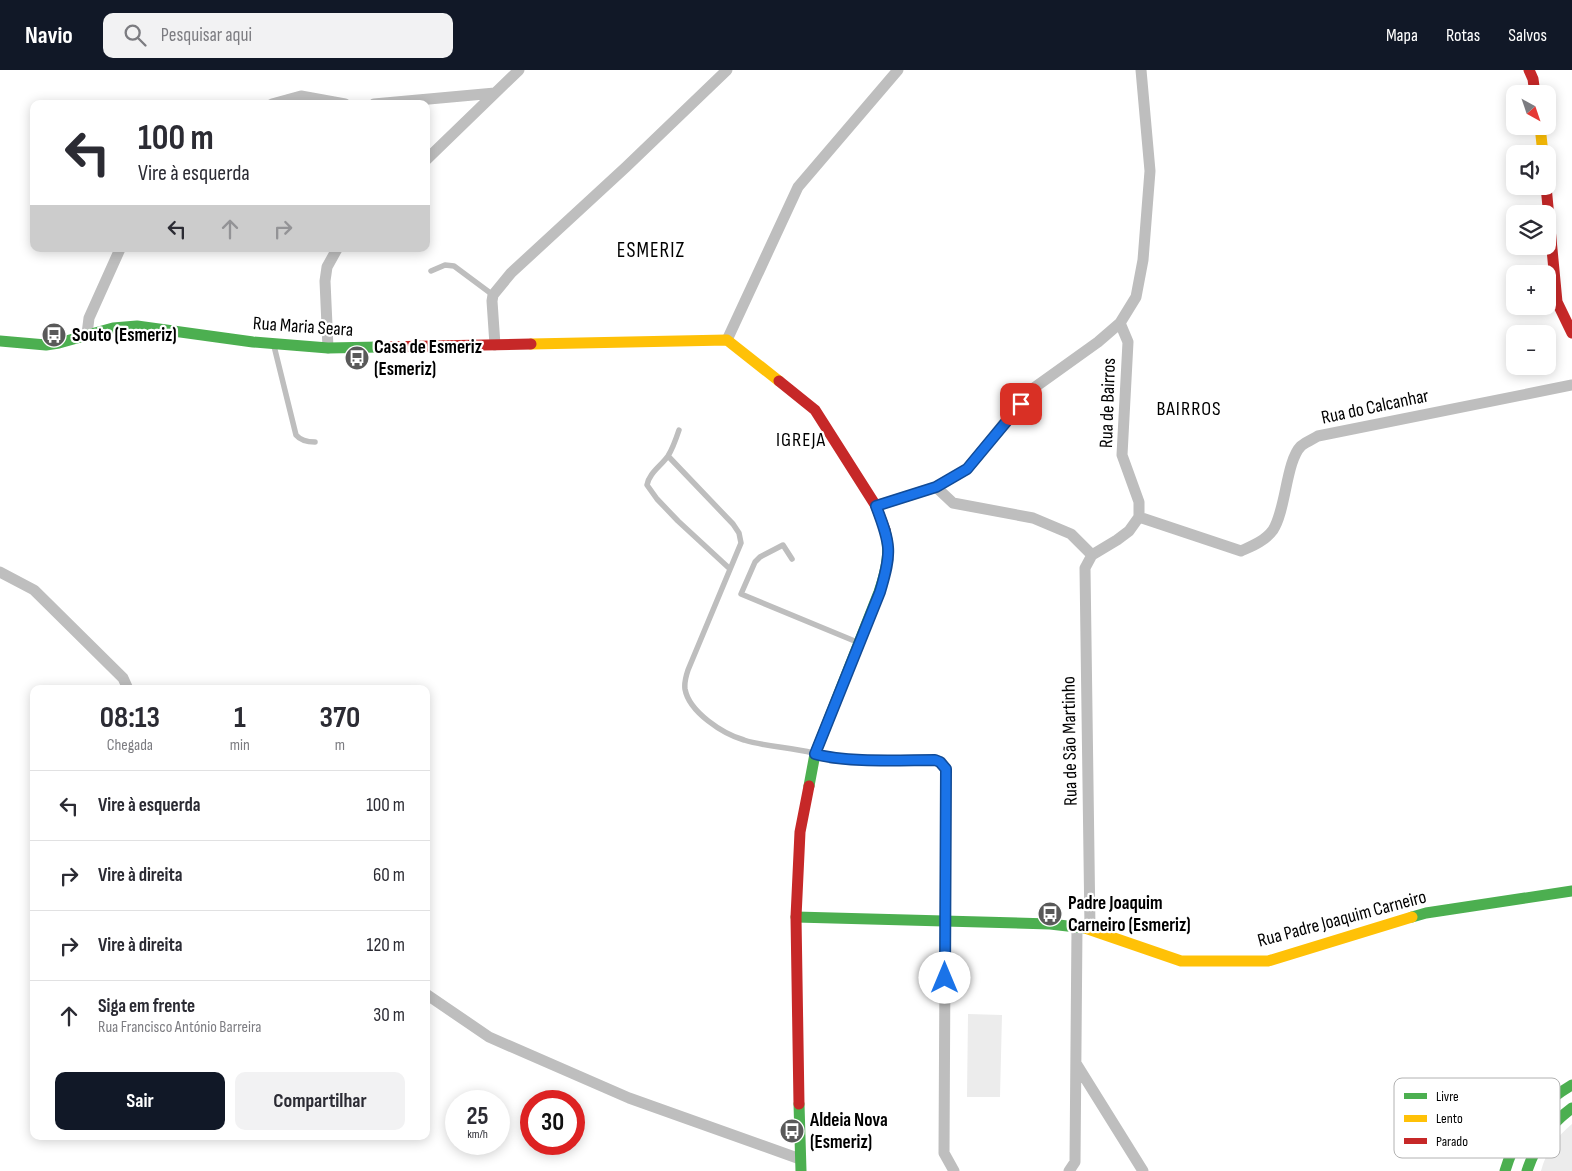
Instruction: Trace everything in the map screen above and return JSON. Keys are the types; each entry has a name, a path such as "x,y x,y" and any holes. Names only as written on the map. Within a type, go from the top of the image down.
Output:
{"main road":[{"path":"1529,70 1534,85"},
{"path":"1547,195 1557,302 1572,333"},
{"name":"Rua Maria Seara","path":"0,341 46,345 113,328 137,326 274,344 328,348 727,340"},
{"path":"727,340 815,410 876,506 886,532 889,551 888,567 880,592 815,754 800,832 796,917 801,1171"},
{"name":"Rua Padre Joaquim Carneiro","path":"796,917 1050,924 1090,928 1181,961 1268,961 1426,913 1572,892"},
{"path":"1560,1092 1572,1085"},
{"path":"1560,1117 1572,1108"},
{"path":"1505,1171 1510,1158"},
{"path":"1527,1171 1532,1158"}],"street":[{"path":"430,156 519,70"},
{"path":"494,345 493,295 511,273 626,167 727,70"},
{"path":"727,340 798,187 898,70"},
{"path":"876,506 936,487 967,469 1031,390 1098,342 1120,323 1136,297 1143,260 1150,171 1141,70"},
{"path":"418,100 495,93"},
{"path":"286,100 301,96 323,100"},
{"path":"87,334 88,318 119,252"},
{"path":"328,348 325,282 328,267 336,252"},
{"name":"Rua de Bairros","path":"1120,323 1128,342 1122,455 1139,502 1139,517"},
{"name":"Rua do Calcanhar","path":"1139,517 1240,551 1259,543 1273,530 1296,454 1301,446 1318,436 1572,385"},
{"path":"936,487 953,503 1033,518 1071,534 1092,555 1117,540 1128,531 1139,517"},
{"name":"Rua de São Martinho","path":"1090,928 1085,568 1092,555"},
{"path":"0,572 34,590 123,678 126,685"},
{"path":"815,754 825,757 859,759 935,760 944,765 946,769 944,1152 954,1171"},
{"path":"1070,1171 1075,1162 1077,927"},
{"path":"430,997 489,1037 629,1098 800,1159"},
{"path":"1077,1065 1143,1171"}],"lane":[{"path":"431,271 445,265 454,266 493,295"},
{"path":"274,344 296,435 305,442 316,442"},
{"path":"680,430 668,456 648,478 647,485 650,491 678,521 730,569"},
{"path":"668,456 733,524 739,533 741,543 688,670 685,691 691,704 710,724 743,740 815,754"},
{"path":"792,559 783,546 760,556 755,562 741,594 859,643"}],"shaded area":[{"path":"968,1014 1002,1015 1000,1097 967,1097"},
{"path":"1572,1124 1572,1171 1541,1171 1546,1158 1560,1158 1560,1136"}],"traffic: fast":[{"path":"0,341 46,345 113,328 137,326 253,342 328,348 380,347"},
{"path":"809,786 815,754 882,584 888,554 885,530"},
{"path":"1412,917 1426,913 1572,891"},
{"path":"796,917 1050,924 1085,928"},
{"path":"1560,1093 1572,1085"},
{"path":"799,1104 801,1171"},
{"path":"1560,1118 1572,1108"},
{"path":"1505,1171 1510,1158"},
{"path":"1527,1171 1532,1158"}],"traffic: slow":[{"path":"1541,135 1542,145"},
{"path":"531,344 727,340 779,381"},
{"path":"1085,928 1181,961 1268,961 1412,917"}],"traffic: jam":[{"path":"1529,70 1534,85"},
{"path":"1547,195 1557,302 1572,333"},
{"path":"380,347 531,344"},
{"path":"779,381 815,410 876,506 885,530"},
{"path":"799,1104 796,917 800,832 809,786"}],"place":[{"name":"Souto (Esmeriz)","path":"54,335"},
{"name":"Casa de Esmeriz (Esmeriz)","path":"357,358"},
{"name":"Padre Joaquim Carneiro (Esmeriz)","path":"1050,914"},
{"name":"Aldeia Nova (Esmeriz)","path":"792,1131"}],"district":[{"name":"ESMERIZ","path":"651,250"},
{"name":"BAIRROS","path":"1189,409"},
{"name":"IGREJA","path":"801,440"}],"route":[{"path":"945,978 946,769 944,765 935,760 859,759 825,757 815,754 880,592 888,567 889,556 886,532 876,506 936,487 967,469 1021,404"}]}
